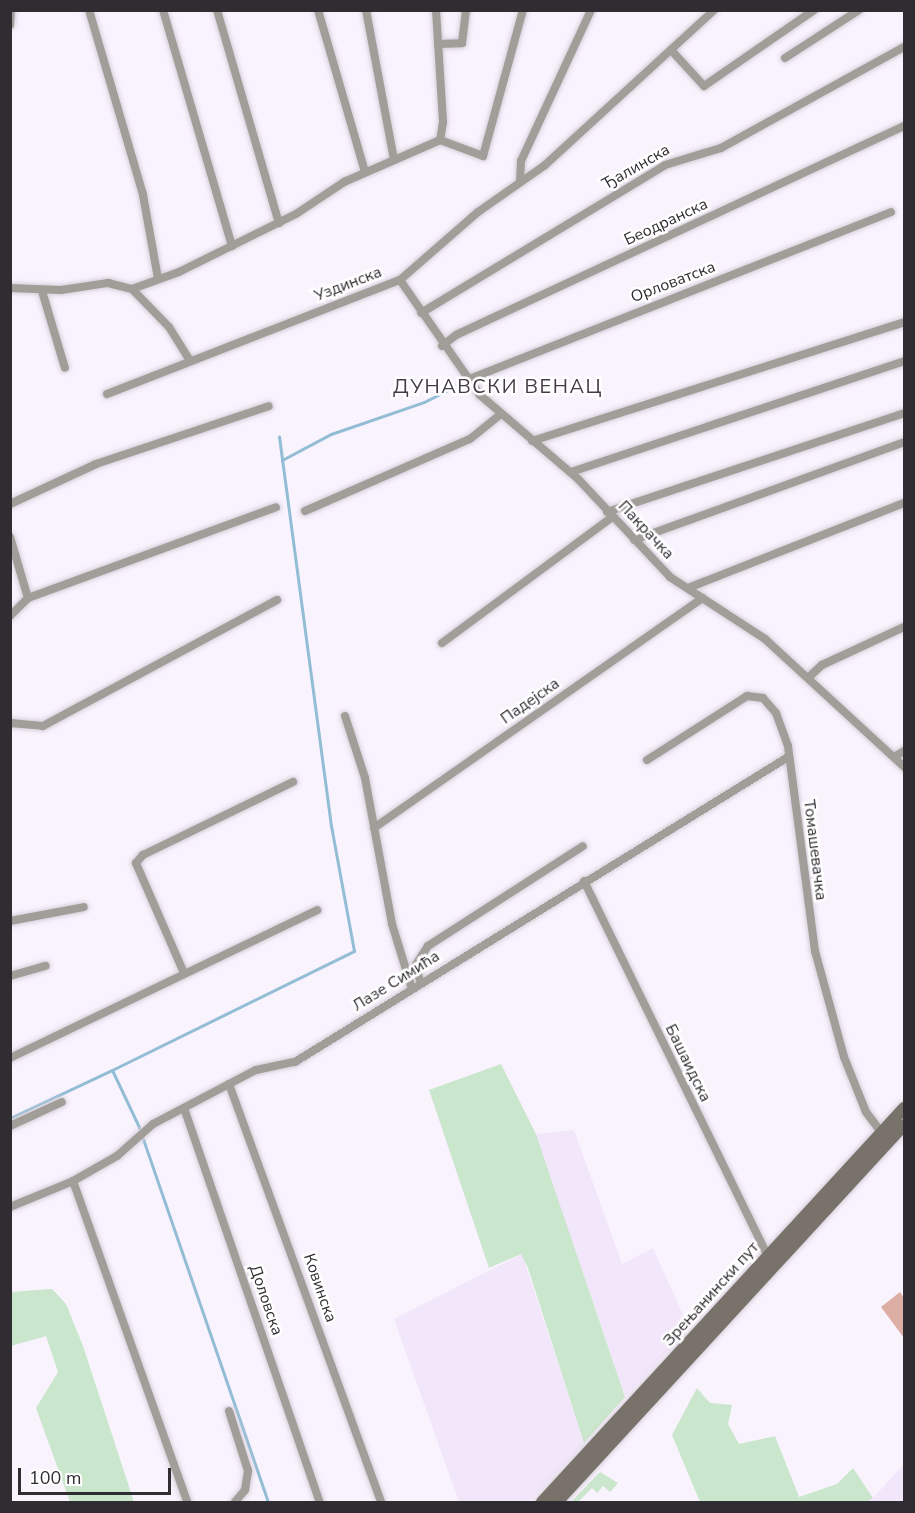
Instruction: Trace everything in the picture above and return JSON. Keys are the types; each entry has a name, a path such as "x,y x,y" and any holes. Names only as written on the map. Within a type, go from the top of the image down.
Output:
{"main road":[{"name":"Зрењанински пут","path":"542,1503 904,1108"},
{"name":"Зрењанински пут","path":"557,1503 904,1125"}],"street":[{"path":"10,25 11,10"},
{"path":"89,10 143,195 158,278"},
{"path":"163,10 232,246"},
{"path":"217,10 279,223"},
{"path":"318,10 365,172"},
{"path":"366,10 394,159"},
{"path":"436,10 443,122 440,140"},
{"path":"438,44 462,43 466,10"},
{"path":"132,289 232,246 279,223 365,172 440,140 483,156 523,10"},
{"path":"520,181 520,161 591,10"},
{"name":"Уздинска","path":"107,394 400,280 520,181 545,165 714,10"},
{"path":"671,50 700,84 709,84 814,10"},
{"path":"786,58 859,10"},
{"name":"Ђалинска","path":"421,313 665,165 721,148 904,47"},
{"name":"Беодранска","path":"442,346 456,335 904,126"},
{"name":"Орловатска","path":"467,380 891,212"},
{"name":"Пакрачка","path":"400,280 442,346 467,380 501,414 571,472 634,540 688,588 765,639 809,677 904,767"},
{"path":"10,288 42,291 108,283 132,289 169,327 190,360"},
{"path":"42,291 65,368"},
{"path":"532,441 904,322"},
{"path":"571,472 904,361"},
{"path":"10,504 96,464 269,406"},
{"path":"442,643 610,514 904,413"},
{"path":"305,511 470,439 501,414"},
{"path":"634,540 904,442"},
{"path":"688,588 904,503"},
{"path":"10,616 28,598 276,507"},
{"path":"10,537 28,598"},
{"name":"Падејска","path":"374,828 703,598"},
{"path":"10,723 43,726 277,600"},
{"path":"809,677 822,665 904,627"},
{"name":"Томашевачка","path":"648,760 751,696 763,698 776,713 789,757 815,951 844,1057 866,1112 882,1133"},
{"path":"345,716 374,828 392,924 412,989"},
{"path":"894,757 904,751"},
{"name":"Лазе Симића","path":"10,1207 73,1181 184,1108 256,1070 296,1062 584,881 789,757"},
{"path":"184,973 136,863 143,855 293,782"},
{"path":"421,983 415,966 428,946 583,846"},
{"name":"Башаидска","path":"584,881 768,1257"},
{"path":"10,921 84,907"},
{"path":"10,1058 317,910"},
{"path":"10,976 46,966"},
{"name":"Ковинска","path":"229,1084 381,1503"},
{"path":"10,1126 62,1102"},
{"name":"Доловска","path":"184,1108 320,1503"},
{"path":"73,1181 187,1503"},
{"path":"229,1411 248,1471 245,1490 235,1503"}],"shaded area":[{"path":"574,1130 622,1264 653,1248 689,1328 625,1397 536,1134"},
{"path":"522,1254 584,1443 529,1502 459,1502 394,1319"},
{"path":"904,1464 904,1502 867,1502 873,1498"}],"green space":[{"path":"501,1064 536,1134 625,1397 584,1443 528,1268 521,1254 489,1268 429,1090"},
{"path":"52,1289 66,1304 83,1346 134,1502 70,1502 36,1408 58,1372 46,1336 11,1346 11,1292"},
{"path":"697,1388 710,1403 732,1405 728,1424 739,1444 775,1436 799,1497 837,1484 853,1468 873,1498 867,1502 700,1502 672,1435"},
{"path":"600,1472 618,1483 610,1492 603,1486 597,1493 592,1488 578,1502 571,1502"}],"building":[{"path":"900,1292 904,1298 904,1338 881,1307"}],"waterway":[{"path":"282,460 331,434 424,402 459,384"},
{"path":"268,1502 139,1127 112,1070 354,951 331,826 279,436"},
{"path":"10,1118 112,1070"}],"district":[{"name":"ДУНАВСКИ ВЕНАЦ","path":"498,386"}]}
